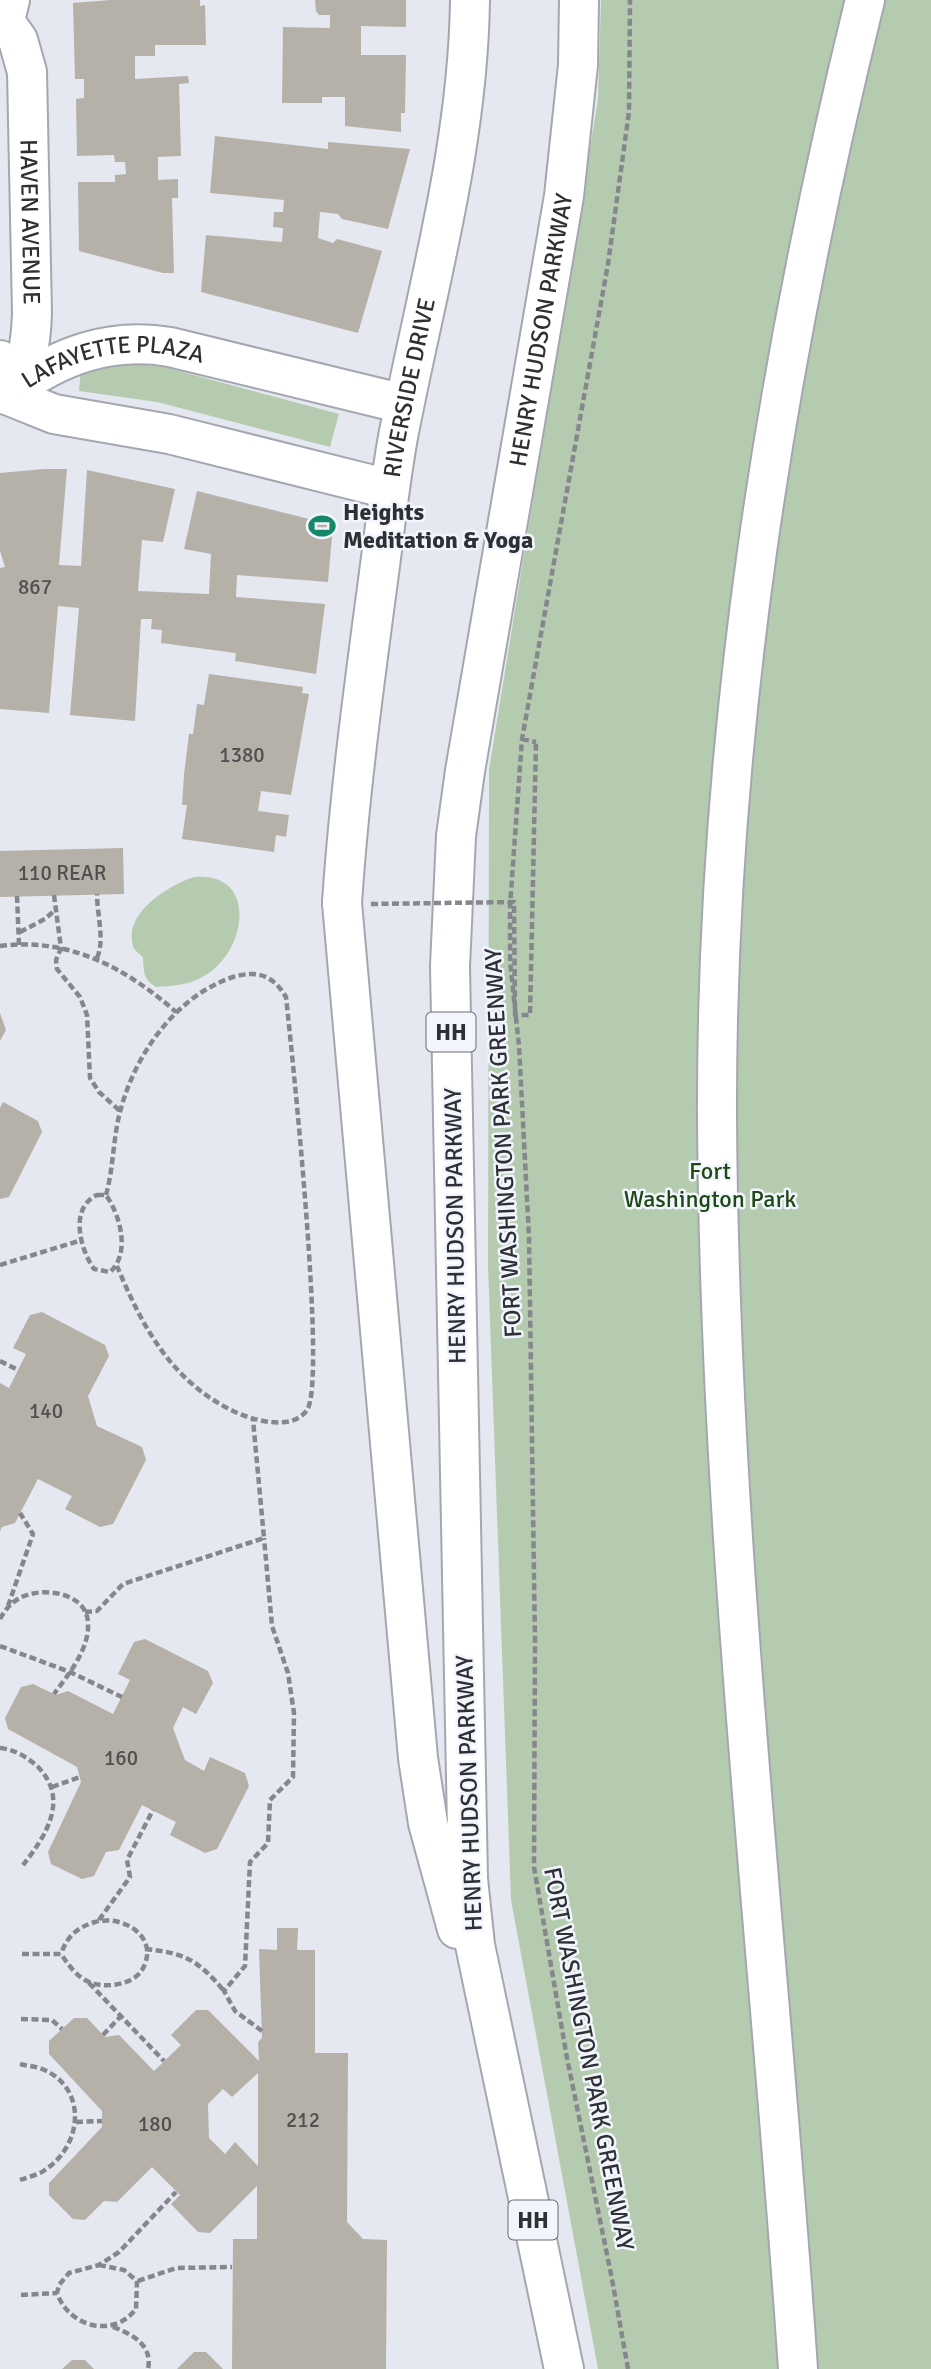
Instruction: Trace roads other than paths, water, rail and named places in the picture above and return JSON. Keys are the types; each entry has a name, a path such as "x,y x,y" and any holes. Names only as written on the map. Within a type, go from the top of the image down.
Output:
{"main road":[{"name":"RIVERSIDE DRIVE","path":"470,0 467,81 453,177 404,404 389,489 353,766 356,904 418,1758 442,1882 501,2071"},
{"name":"HENRY HUDSON PARKWAY","path":"564,2369 475,1945 468,1879 451,1031 452,902 465,771 564,196 578,65 579,0"},
{"path":"798,2369 732,1509 719,1239 720,982 737,720 768,464 812,222 865,0"},
{"name":"HAVEN AVENUE","path":"2,384 25,368 30,353 32,313 27,72 18,40 5,12"},
{"name":"LAFAYETTE PLAZA","path":"2,384 57,360 99,347 139,343 170,347 404,404"},
{"name":"LAFAYETTE PLAZA","path":"2,384 54,414 169,434 389,489"}],"place":[{"name":"Heights Meditation & Yoga","path":"322,526"}],"park label":[{"name":"Fort Washington Park","path":"710,1185"}]}
